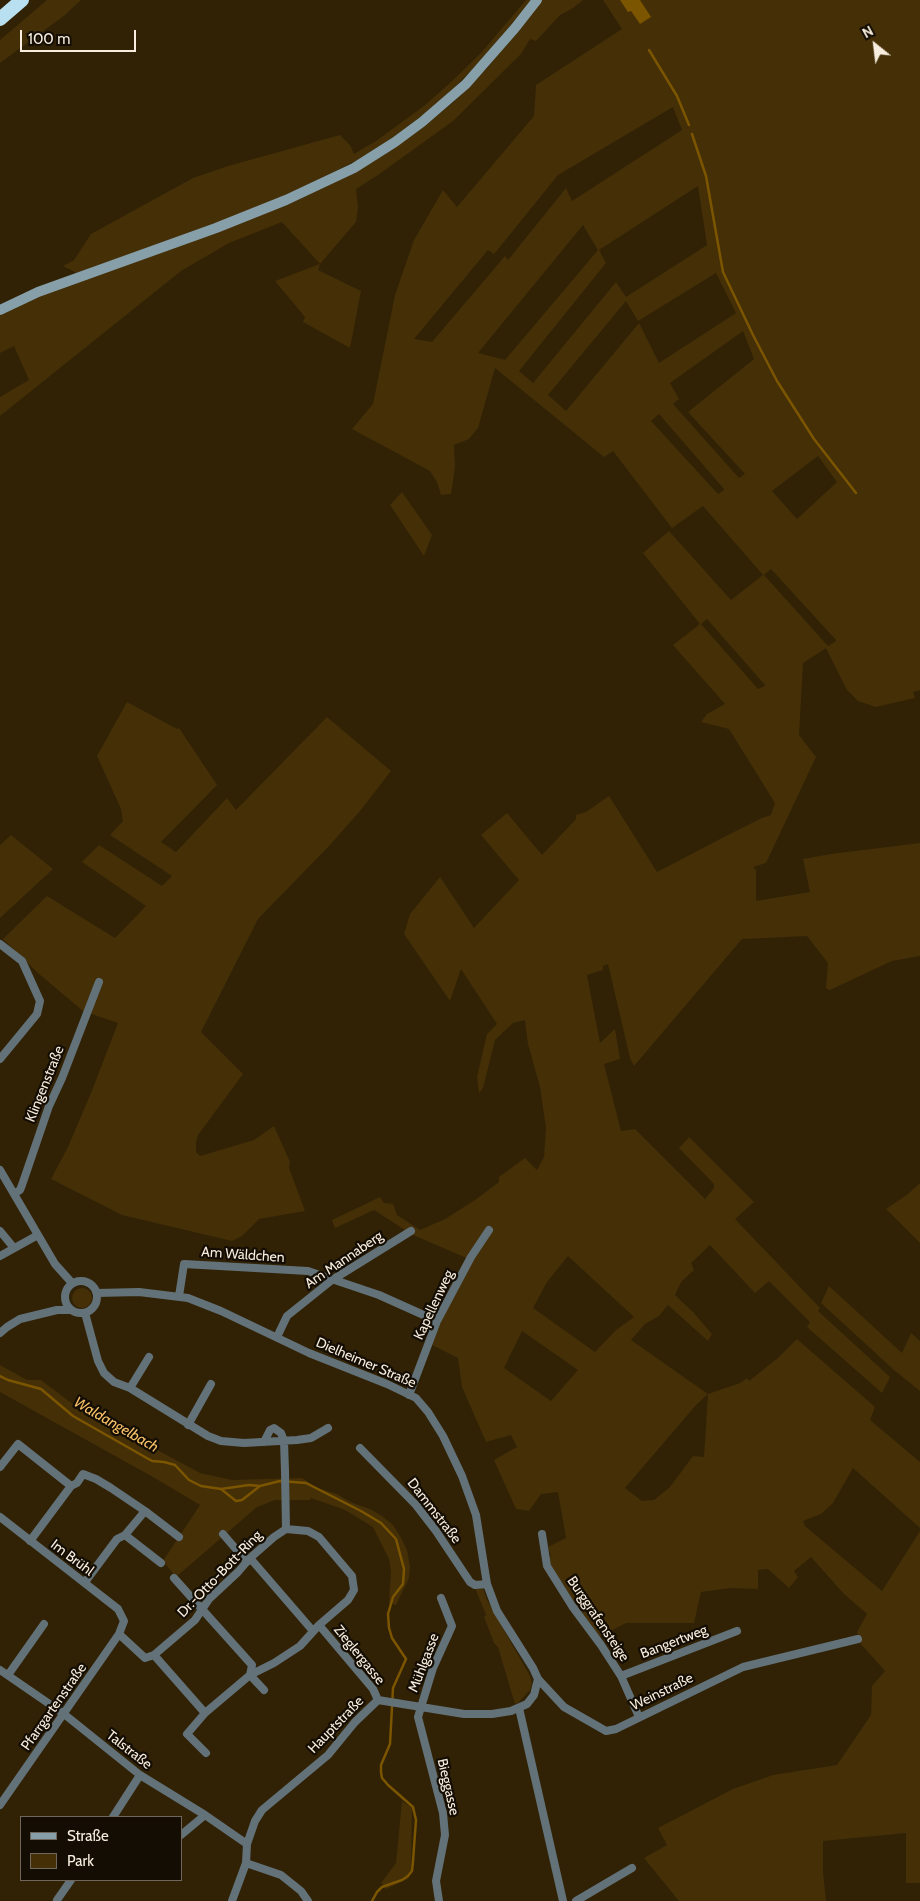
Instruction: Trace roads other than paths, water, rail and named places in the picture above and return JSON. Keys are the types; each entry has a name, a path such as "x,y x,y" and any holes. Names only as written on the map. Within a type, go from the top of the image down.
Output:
{"highway":[{"path":"0,19 22,0"}],"street":[{"path":"0,310 38,292 269,207 354,168 402,137 466,84 537,0"},
{"path":"0,944 22,962 40,1001 37,1014 0,1059"},
{"name":"Klingenstraße","path":"14,1194 20,1190 46,1114 99,982"},
{"path":"0,1170 55,1264 72,1283"},
{"name":"Kapellenweg","path":"409,1395 438,1321 471,1257 489,1230"},
{"path":"0,1231 14,1248"},
{"name":"Am Mannaberg","path":"277,1337 287,1316 332,1280 411,1231"},
{"path":"0,1256 38,1235"},
{"name":"Am Wäldchen","path":"178,1296 184,1264 308,1271 332,1280"},
{"path":"332,1280 379,1295 438,1321"},
{"path":"0,1333 20,1319 57,1310 85,1313 92,1309 97,1302 97,1293 94,1288 84,1281 72,1283 66,1290 65,1299 57,1310"},
{"name":"Dielheimer Straße","path":"97,1293 139,1292 188,1298 309,1353 416,1398 428,1412 443,1436 462,1476 476,1515 487,1584 497,1611 538,1679"},
{"path":"65,1299 71,1310"},
{"path":"85,1313 95,1354 104,1372 114,1382 130,1388 208,1436 221,1441 244,1443 284,1441 311,1438 328,1428"},
{"path":"130,1388 149,1357"},
{"path":"188,1425 211,1384"},
{"path":"206,1754 187,1734 205,1713 250,1675 274,1663 300,1646 319,1625 352,1596 354,1583 352,1576 319,1537 308,1531 286,1529 284,1441 281,1433 274,1428 270,1430 264,1442"},
{"path":"0,1467 18,1444 71,1486"},
{"name":"Dammstraße","path":"360,1448 416,1505 470,1582 475,1585 487,1584"},
{"path":"30,1541 71,1486 77,1483 83,1474 96,1479 179,1536"},
{"path":"85,1582 117,1539 125,1535 145,1511"},
{"name":"Im Brühl","path":"0,1517 118,1609 124,1621"},
{"name":"Dr.-Otto-Bott-Ring","path":"154,1655 195,1620 210,1599 249,1560 274,1537 286,1529"},
{"path":"223,1534 313,1631"},
{"name":"Burggrafensteige","path":"542,1534 547,1566 572,1606 621,1676 639,1717"},
{"path":"125,1535 162,1563"},
{"path":"174,1578 252,1665 250,1675"},
{"name":"Mühlgasse","path":"420,1708 433,1668 452,1626 441,1598"},
{"name":"Pfarrgartenstraße","path":"0,1805 119,1634 124,1621"},
{"path":"8,1675 44,1624"},
{"name":"Zieglergasse","path":"319,1625 381,1700"},
{"name":"Bangertweg","path":"621,1676 737,1632"},
{"path":"119,1634 145,1658 154,1655 205,1713"},
{"name":"Weinstraße","path":"538,1679 564,1706 606,1730 616,1729 743,1667 858,1639"},
{"name":"Talstraße","path":"0,1670 64,1714 140,1775 205,1815 247,1844"},
{"path":"250,1675 264,1690"},
{"path":"538,1679 537,1688 531,1700 519,1708 563,1901"},
{"name":"Hauptstraße","path":"232,1901 246,1863 247,1844 255,1821 262,1810 328,1755 355,1722 381,1700 464,1714 489,1714 519,1708"},
{"name":"Bieggasse","path":"420,1708 418,1717 444,1820 445,1835 436,1881 438,1901"},
{"path":"114,1816 140,1775"},
{"path":"182,1834 205,1815"},
{"path":"246,1863 282,1875 302,1891 308,1901"},
{"path":"576,1901 632,1868"},
{"path":"57,1900 70,1881"}],"waterway":[{"path":"649,50 677,96 689,125"},
{"path":"692,134 706,176 723,272 777,381 814,439 856,493"},
{"name":"Waldangelbach","path":"0,1376 41,1389 73,1416 152,1461 175,1465 189,1480 201,1486 221,1489 249,1485 260,1486 280,1481 306,1483 381,1523 396,1539 404,1569 403,1584 393,1597 388,1614 389,1628 392,1638 406,1659 393,1688 390,1744 381,1765 381,1772 382,1778 388,1785 413,1807 416,1820 412,1871 402,1880 382,1887 372,1901"},
{"name":"Waldangelbach","path":"221,1489 236,1501 242,1500 260,1486"}]}
